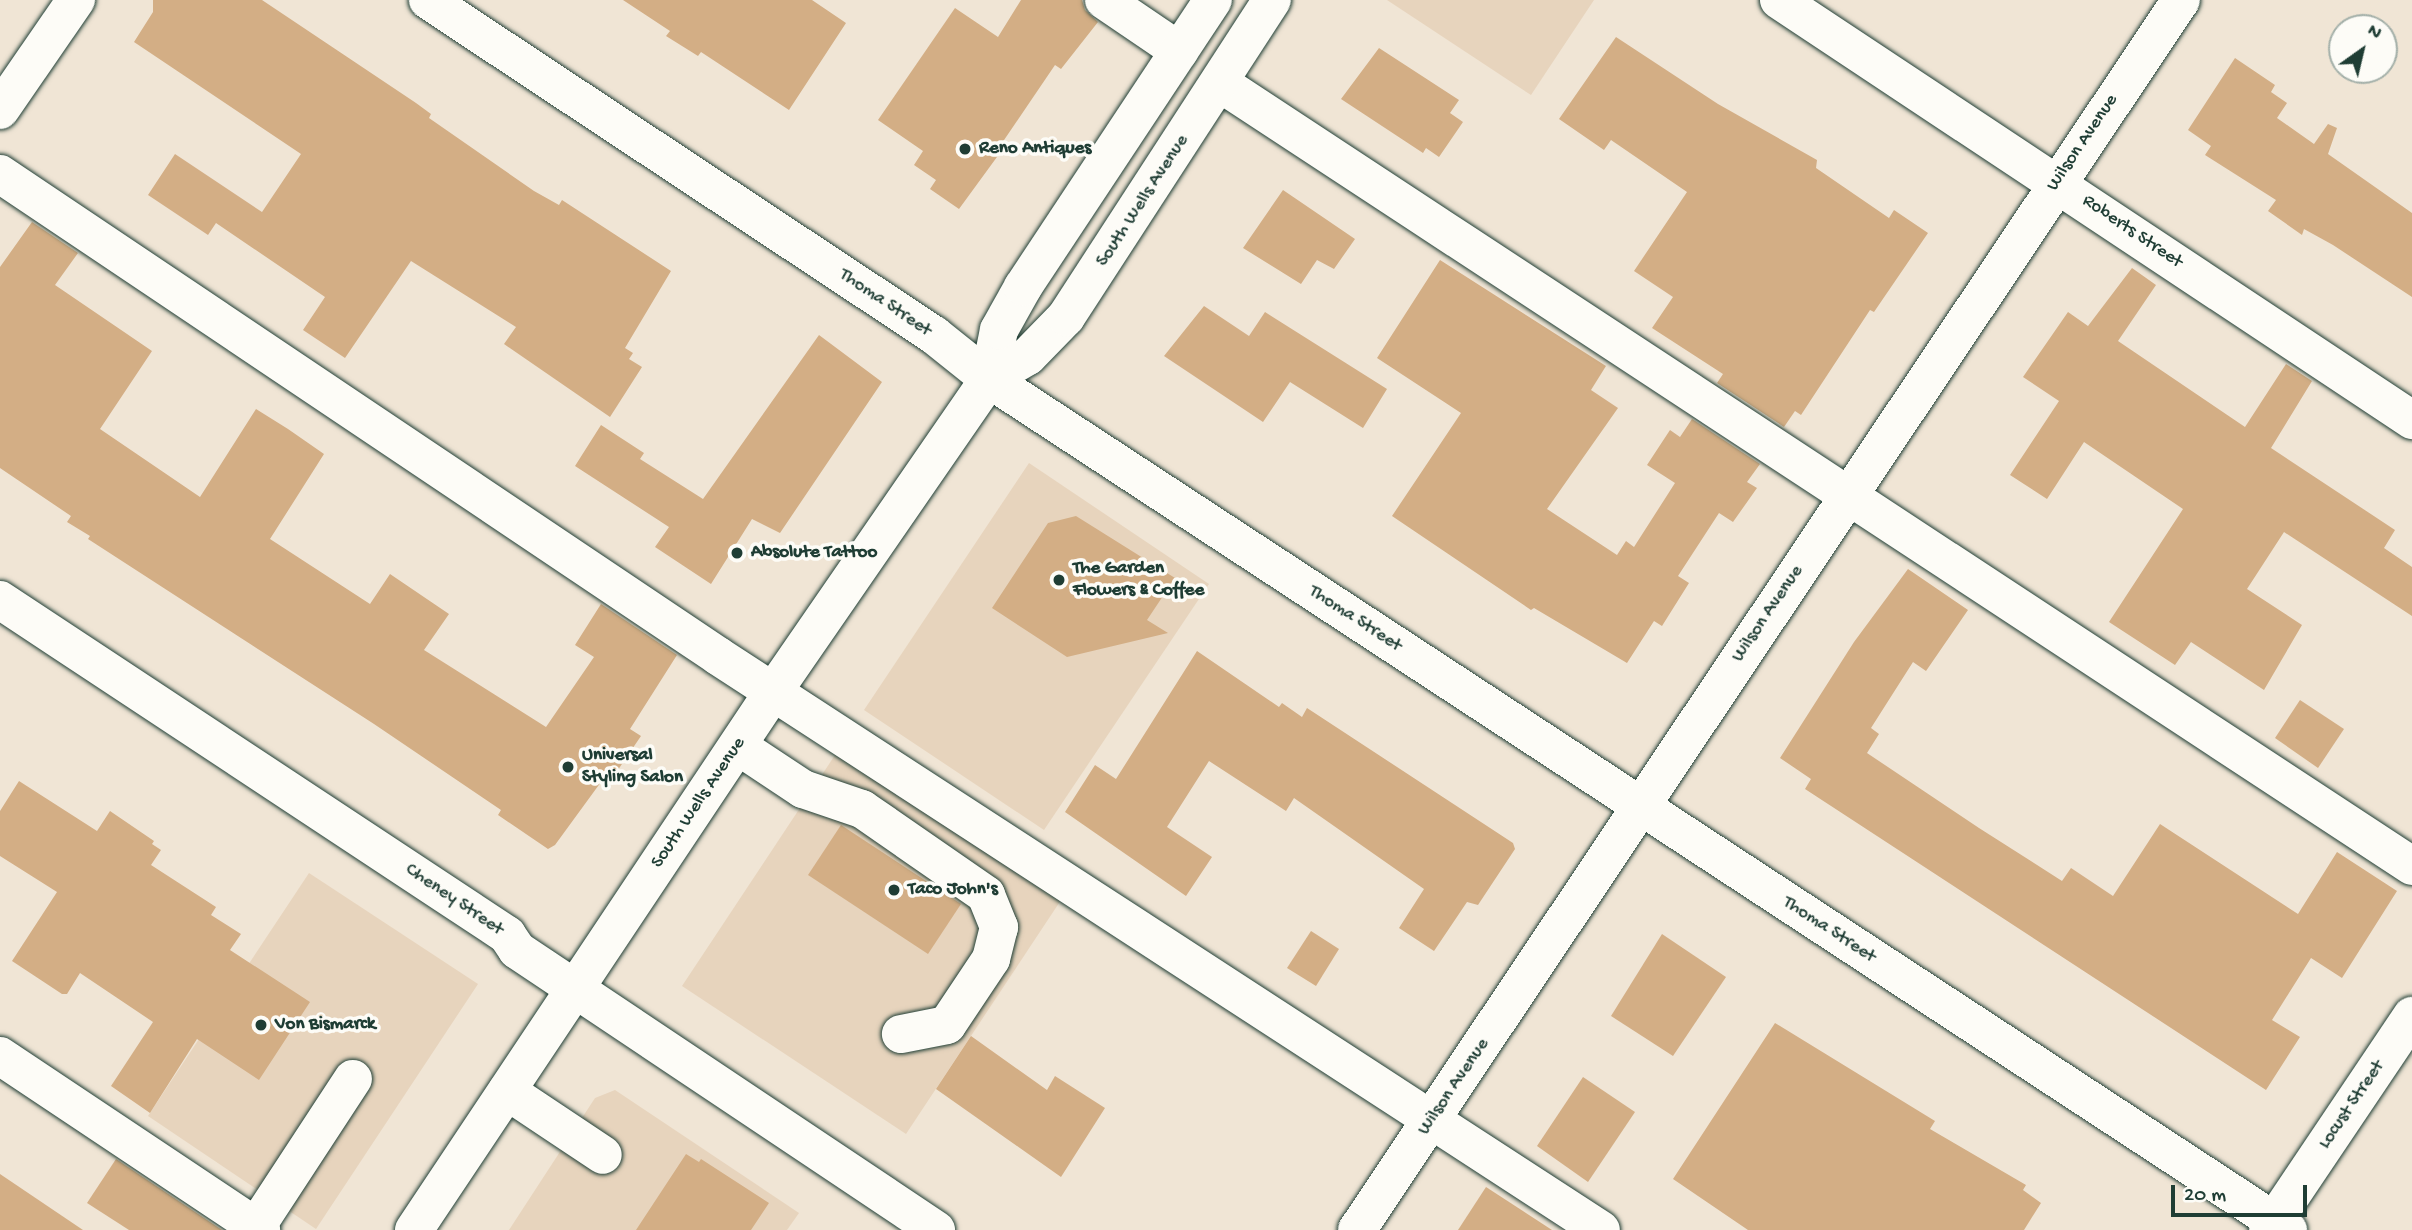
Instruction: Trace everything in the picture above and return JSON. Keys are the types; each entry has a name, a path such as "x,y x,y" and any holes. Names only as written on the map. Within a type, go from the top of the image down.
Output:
{"street":[{"path":"0,110 76,0"},
{"name":"Thoma Street","path":"428,0 934,335 989,379 1642,806 2277,1227"},
{"path":"1104,0 1179,51"},
{"name":"South Wells Avenue","path":"414,1230 773,692 989,379 999,330 1023,287 1213,0"},
{"name":"South Wells Avenue","path":"989,379 1028,356 1066,317 1272,0"},
{"name":"Roberts Street","path":"1779,0 2056,181 2412,420"},
{"name":"Wilson Avenue","path":"1357,1230 2056,181 2180,0"},
{"path":"1220,83 2412,866"},
{"path":"0,174 773,692 1601,1230"},
{"name":"Cheney Street","path":"0,600 507,935 517,950 936,1230"},
{"path":"738,746 803,789 862,809 986,895 999,927 991,959 947,1025 901,1034"},
{"name":"Locust Street","path":"2277,1227 2412,1016"},
{"path":"0,1056 259,1228 353,1079"},
{"path":"508,1091 603,1155"}],"shaded area":[{"path":"1387,0 1594,0 1531,95"},
{"path":"1029,463 1209,584 1044,830 864,710"},
{"path":"841,746 1065,894 906,1134 682,986"},
{"path":"309,873 478,984 316,1229 148,1116"},
{"path":"615,1090 799,1213 787,1230 509,1230 595,1098"}],"building":[{"path":"153,0 262,0 416,103 431,114 429,118 534,191 559,205 562,200 671,271 625,348 633,353 629,359 642,367 610,417 504,344 516,327 411,261 345,358 303,330 325,297 216,223 208,235 148,195 175,154 262,212 301,154 134,42 153,12"},
{"path":"623,0 812,0 846,23 789,110 701,52 698,56 666,36 670,31"},
{"path":"1021,0 1082,0 1085,10 1098,22 1061,69 1055,65 1002,143 1005,146 959,209 930,189 936,180 914,165 923,151 878,120 955,8 998,37"},
{"path":"1616,37 1718,104 1817,160 1816,168 1889,218 1894,210 1928,233 1874,312 1870,310 1801,415 1795,411 1784,427 1717,383 1723,374 1652,328 1673,297 1634,271 1687,192 1611,140 1604,150 1559,119"},
{"path":"1379,48 1459,100 1450,113 1463,122 1439,157 1426,148 1423,153 1341,99"},
{"path":"2235,58 2275,85 2271,92 2287,103 2277,118 2314,144 2328,124 2337,128 2328,154 2412,213 2412,297 2333,245 2304,229 2302,235 2268,211 2276,200 2205,155 2211,146 2188,130"},
{"path":"1283,190 1355,239 1334,269 1317,260 1301,284 1243,248"},
{"path":"32,222 78,253 55,285 152,351 100,429 200,497 256,409 288,429 324,454 270,539 370,604 390,574 449,614 424,650 546,727 594,657 575,645 601,604 677,655 630,729 641,736 607,786 601,782 555,845 548,849 498,815 501,810 374,724 88,539 90,536 67,522 71,516 0,468 0,267"},
{"path":"1440,260 1606,366 1591,390 1618,408 1547,509 1617,555 1626,541 1634,547 1675,483 1647,465 1670,430 1680,437 1692,419 1760,464 1747,482 1757,488 1733,522 1719,513 1678,576 1689,583 1662,626 1654,621 1627,663 1534,608 1531,610 1392,516 1461,413 1377,358"},
{"path":"2132,268 2156,285 2118,341 2245,427 2286,364 2312,381 2271,448 2395,530 2384,548 2412,567 2412,616 2284,532 2247,589 2302,625 2264,690 2191,642 2175,665 2109,622 2183,509 2084,442 2047,499 2010,475 2059,401 2023,377 2068,312 2088,326"},
{"path":"1204,306 1249,336 1265,312 1387,389 1363,428 1290,382 1263,422 1164,356"},
{"path":"819,335 882,382 780,533 752,519 711,584 655,547 669,527 575,466 601,425 644,453 640,459 703,499"},
{"path":"1076,516 1175,578 1147,620 1168,633 1067,657 992,608 1048,523"},
{"path":"1908,569 1968,610 1926,671 1913,662 1871,728 1879,734 1867,753 1979,828 2062,881 2071,868 2113,896 2160,824 2298,914 2337,852 2397,891 2342,978 2311,958 2272,1020 2300,1037 2266,1090 1805,789 1811,779 1780,758 1854,642"},
{"path":"1197,651 1279,707 1282,703 1302,717 1307,708 1513,843 1515,849 1478,905 1467,902 1434,951 1399,928 1424,889 1294,798 1286,811 1209,761 1167,827 1212,857 1186,896 1065,812 1095,765 1116,779"},
{"path":"2300,700 2344,729 2318,768 2275,738"},
{"path":"19,781 97,831 110,811 154,841 152,844 161,850 151,865 216,907 211,915 241,934 230,950 310,1002 259,1080 197,1039 150,1113 111,1086 153,1022 80,973 67,994 62,994 12,961 57,892 0,856 0,811"},
{"path":"841,825 961,904 928,954 808,875"},
{"path":"1311,931 1339,949 1316,986 1287,968"},
{"path":"1662,934 1726,977 1673,1056 1611,1016"},
{"path":"1775,1023 1935,1121 1930,1129 2026,1185 2023,1190 2041,1203 2024,1230 1748,1230 1673,1179"},
{"path":"971,1036 1047,1090 1055,1076 1105,1108 1061,1177 936,1089"},
{"path":"1583,1077 1635,1112 1588,1182 1537,1146"},
{"path":"686,1154 699,1162 701,1159 769,1203 751,1230 636,1230"},
{"path":"116,1159 222,1230 129,1230 87,1203"},
{"path":"0,1174 83,1230 0,1230"},
{"path":"1486,1187 1552,1230 1458,1230"}],"place":[{"name":"Reno Antiques","path":"965,149"},
{"name":"Absolute Tattoo","path":"737,553"},
{"name":"The Garden Flowers & Coffee","path":"1059,580"},
{"name":"Universal Styling Salon","path":"568,767"},
{"name":"Taco John's","path":"894,890"},
{"name":"Von Bismarck","path":"261,1025"}]}
